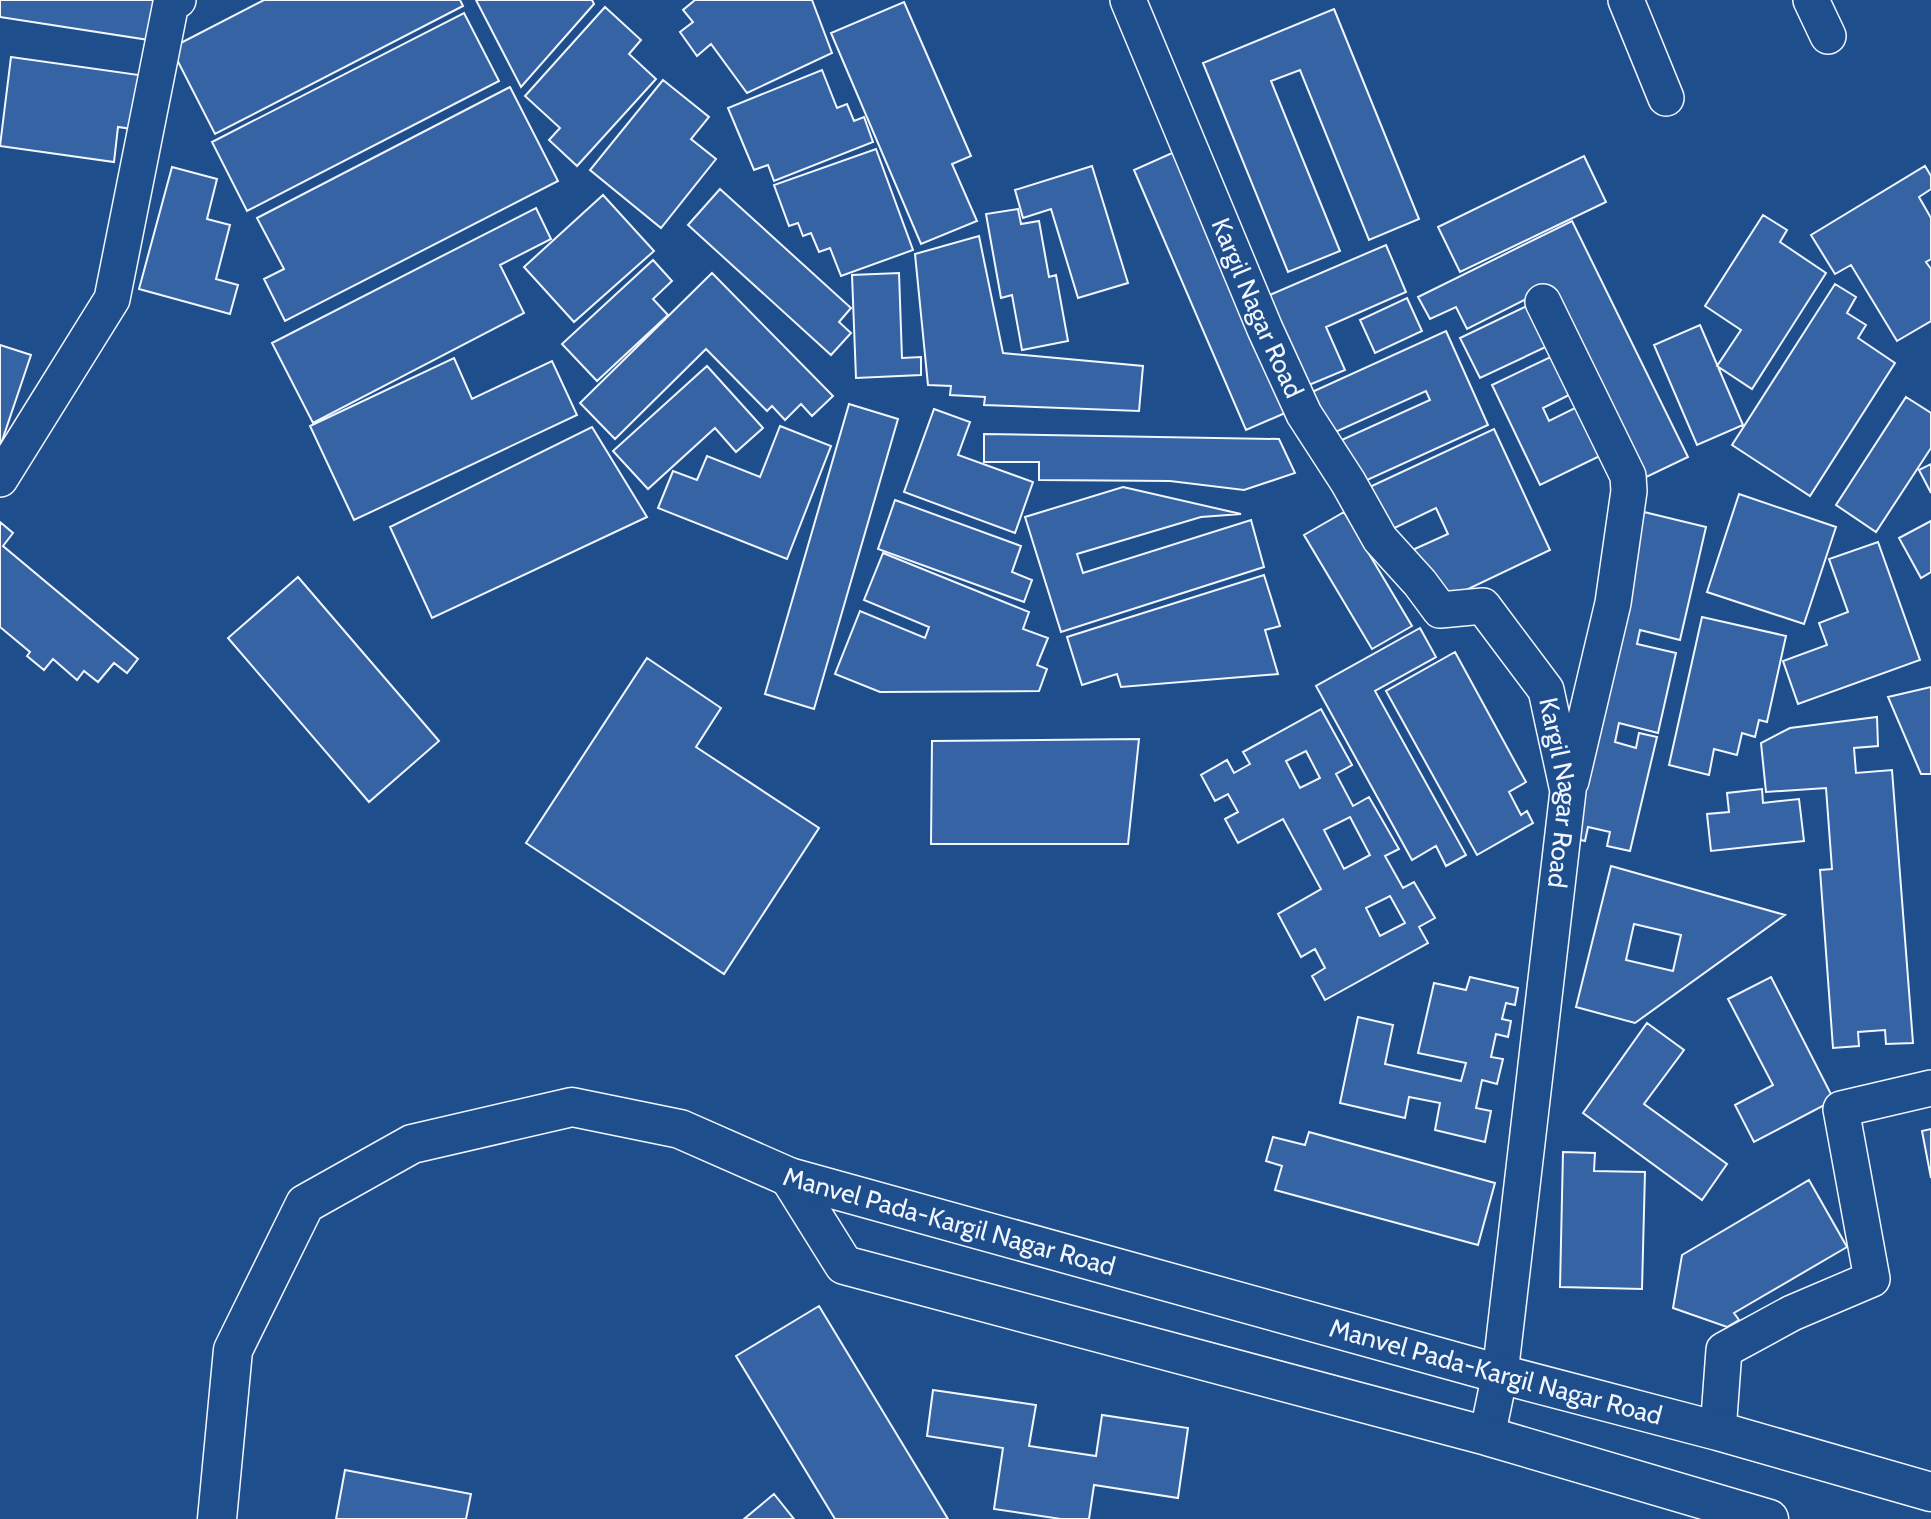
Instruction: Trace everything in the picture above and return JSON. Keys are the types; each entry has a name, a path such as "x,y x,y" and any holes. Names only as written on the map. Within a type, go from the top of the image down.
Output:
{"street":[{"name":"Kargil Nagar Road","path":"1128,0 1265,329 1304,414 1348,482 1380,539 1420,583 1440,610 1483,606 1546,690 1568,791 1500,1374 1487,1436"},
{"path":"1626,0 1666,99"},
{"path":"1811,0 1828,36"},
{"path":"0,479 111,299 172,1"},
{"path":"1543,302 1628,476 1629,491 1613,603 1568,791"},
{"path":"1718,1431 1724,1350 1792,1313 1872,1279 1841,1109 1931,1088"},
{"path":"217,1519 233,1350 304,1204 412,1144 572,1107 680,1129 789,1177"},
{"name":"Manvel Pada-Kargil Nagar Road","path":"789,1177 1500,1374 1718,1431 1931,1492"},
{"name":"Manvel Pada-Kargil Nagar Road","path":"789,1177 844,1265 1487,1436 1769,1519"}],"building":[{"path":"0,0 155,0 149,40 0,17"},
{"path":"264,0 460,0 463,6 215,134 171,48"},
{"path":"476,0 592,0 594,4 521,87"},
{"path":"695,0 812,0 832,53 747,93 711,44 697,56 680,32 693,22 683,10"},
{"path":"904,2 971,156 952,164 977,221 921,244 831,33"},
{"path":"605,7 641,40 629,54 656,79 577,166 549,140 560,128 525,96"},
{"path":"1334,9 1419,219 1369,240 1300,70 1271,81 1340,251 1288,272 1203,63"},
{"path":"464,13 499,81 247,211 212,142"},
{"path":"11,57 146,76 139,130 118,127 114,162 0,146"},
{"path":"822,70 837,108 847,104 854,121 864,117 873,142 774,181 768,165 754,170 728,108"},
{"path":"663,80 709,117 691,139 716,159 661,228 590,170"},
{"path":"510,87 558,181 285,321 264,279 284,269 257,218"},
{"path":"876,149 913,250 841,276 830,248 819,252 811,233 803,236 798,223 789,226 774,185"},
{"path":"1181,149 1292,410 1246,430 1134,170"},
{"path":"1584,156 1606,202 1460,272 1438,227"},
{"path":"1092,166 1128,283 1078,298 1051,209 1023,218 1015,190"},
{"path":"1925,166 1931,176 1931,189 1919,197 1931,218 1931,259 1926,262 1931,269 1931,321 1897,341 1851,265 1835,274 1811,235"},
{"path":"172,167 217,179 207,219 230,225 216,279 238,285 230,314 139,289"},
{"path":"720,189 851,308 839,322 851,333 831,355 688,225"},
{"path":"603,195 654,251 574,322 524,267"},
{"path":"536,208 551,239 500,265 524,313 313,423 272,343"},
{"path":"1018,209 1021,224 1039,221 1049,277 1056,275 1068,341 1022,350 1012,295 1001,298 986,214"},
{"path":"1763,215 1787,230 1780,242 1826,273 1752,389 1717,366 1741,330 1705,306"},
{"path":"1572,221 1688,457 1638,481 1544,290 1467,329 1456,307 1430,319 1418,297"},
{"path":"979,236 1003,353 1143,366 1139,411 984,405 985,397 950,395 951,386 928,385 915,254"},
{"path":"1386,245 1406,292 1326,327 1345,370 1297,390 1258,300"},
{"path":"653,260 672,281 653,299 668,315 597,381 562,344"},
{"path":"712,273 833,396 812,416 801,404 785,420 772,406 767,411 706,349 615,439 580,403"},
{"path":"899,273 902,358 921,357 921,375 856,378 852,275"},
{"path":"1835,284 1856,297 1847,313 1866,325 1858,338 1895,363 1810,496 1732,445"},
{"path":"1407,298 1422,331 1375,353 1360,320"},
{"path":"1533,303 1552,344 1480,378 1460,338"},
{"path":"1700,325 1743,425 1697,445 1654,345"},
{"path":"1446,331 1488,425 1354,486 1335,443 1430,400 1426,391 1331,434 1312,392"},
{"path":"0,345 31,355 0,447"},
{"path":"1559,353 1577,391 1543,408 1549,421 1583,404 1606,453 1540,485 1492,385"},
{"path":"454,358 472,399 552,361 577,415 354,520 310,426"},
{"path":"707,366 763,428 736,452 715,428 648,489 613,451"},
{"path":"1906,397 1931,413 1931,448 1876,532 1836,505"},
{"path":"849,404 898,419 814,709 765,694"},
{"path":"934,409 970,422 958,455 1033,482 1015,533 904,492"},
{"path":"780,426 831,446 787,559 658,508 673,471 697,480 707,456 760,477"},
{"path":"592,427 647,517 432,618 390,527"},
{"path":"1494,429 1550,550 1441,602 1408,552 1448,534 1436,508 1382,534 1361,491"},
{"path":"984,434 1279,439 1295,473 1244,490 1170,481 1039,480 1039,462 984,462"},
{"path":"1931,464 1931,493 1919,470"},
{"path":"1123,487 1241,514 1201,517 1077,554 1083,573 1251,520 1264,567 1061,632 1025,517"},
{"path":"1739,494 1836,527 1804,624 1707,592"},
{"path":"895,500 1021,546 1012,572 1032,580 1024,602 878,549"},
{"path":"1344,512 1412,626 1372,649 1304,535"},
{"path":"1644,512 1706,527 1680,640 1640,630 1637,644 1676,653 1658,733 1619,723 1615,742 1636,748 1639,733 1657,737 1630,851 1607,846 1610,832 1588,827 1585,841 1567,837"},
{"path":"1931,521 1931,572 1921,578 1899,538"},
{"path":"0,522 13,533 3,546 138,659 127,673 114,663 98,682 84,671 77,680 53,659 44,670 27,656 30,652 0,627"},
{"path":"1878,542 1920,660 1798,704 1783,661 1827,645 1819,623 1848,612 1829,559"},
{"path":"883,553 1029,612 1023,629 1048,638 1037,665 1047,669 1039,691 880,692 835,674 860,611 925,638 929,627 864,600"},
{"path":"1264,575 1280,626 1265,630 1278,674 1121,687 1117,674 1082,685 1067,637"},
{"path":"298,577 439,741 369,802 228,638"},
{"path":"1702,617 1786,636 1767,722 1759,720 1755,737 1742,733 1737,755 1714,749 1709,775 1669,765"},
{"path":"1420,628 1436,657 1375,691 1466,855 1446,866 1436,846 1412,860 1316,686"},
{"path":"1455,652 1526,782 1509,792 1521,815 1527,811 1533,823 1477,855 1386,691"},
{"path":"647,658 721,708 696,747 819,828 724,974 526,843"},
{"path":"1931,687 1931,774 1921,774 1888,697"},
{"path":"1321,709 1352,765 1336,774 1353,806 1369,797 1399,849 1385,856 1403,888 1414,882 1435,918 1419,927 1428,943 1325,1000 1312,976 1325,968 1315,949 1301,957 1278,914 1321,889 1283,819 1238,843 1225,819 1238,812 1228,794 1215,801 1201,775 1227,760 1234,773 1250,764 1243,752","holes":["1306,751 1320,778 1300,788 1286,761","1350,817 1370,855 1344,869 1324,830","1390,896 1405,923 1380,936 1366,908"]},
{"path":"1877,717 1878,746 1854,748 1856,773 1892,770 1913,1043 1886,1044 1885,1030 1858,1032 1859,1046 1833,1048 1820,870 1832,869 1826,788 1766,792 1761,743 1790,728"},
{"path":"1139,739 1128,844 931,844 932,741"},
{"path":"1762,789 1763,803 1799,799 1804,841 1711,851 1707,814 1729,812 1727,793"},
{"path":"1611,866 1785,915 1635,1023 1576,1007","holes":["1634,924 1681,935 1673,971 1626,960"]},
{"path":"1470,977 1518,988 1515,1005 1506,1003 1502,1019 1511,1021 1508,1037 1496,1034 1491,1057 1503,1059 1497,1084 1482,1080 1476,1108 1491,1111 1485,1142 1435,1130 1440,1103 1409,1097 1405,1118 1340,1103 1358,1017 1393,1025 1385,1064 1461,1081 1466,1063 1418,1053 1434,983 1466,990"},
{"path":"1771,977 1834,1100 1754,1142 1735,1105 1773,1085 1728,999"},
{"path":"1647,1023 1684,1050 1644,1104 1727,1164 1702,1200 1583,1113"},
{"path":"1931,1129 1931,1178 1922,1131"},
{"path":"1309,1132 1495,1183 1478,1245 1275,1190 1282,1166 1266,1161 1273,1137 1305,1145"},
{"path":"1563,1152 1595,1153 1594,1171 1645,1172 1642,1289 1560,1287"},
{"path":"1809,1180 1847,1247 1734,1313 1739,1320 1727,1327 1673,1308 1682,1255"},
{"path":"819,1306 948,1519 835,1519 736,1356"},
{"path":"933,1390 1036,1405 1029,1446 1096,1456 1102,1415 1188,1428 1178,1498 1094,1485 1089,1519 1061,1519 994,1509 1003,1448 927,1436"},
{"path":"345,1470 471,1494 466,1519 336,1519"},
{"path":"774,1494 794,1519 744,1519"}]}
